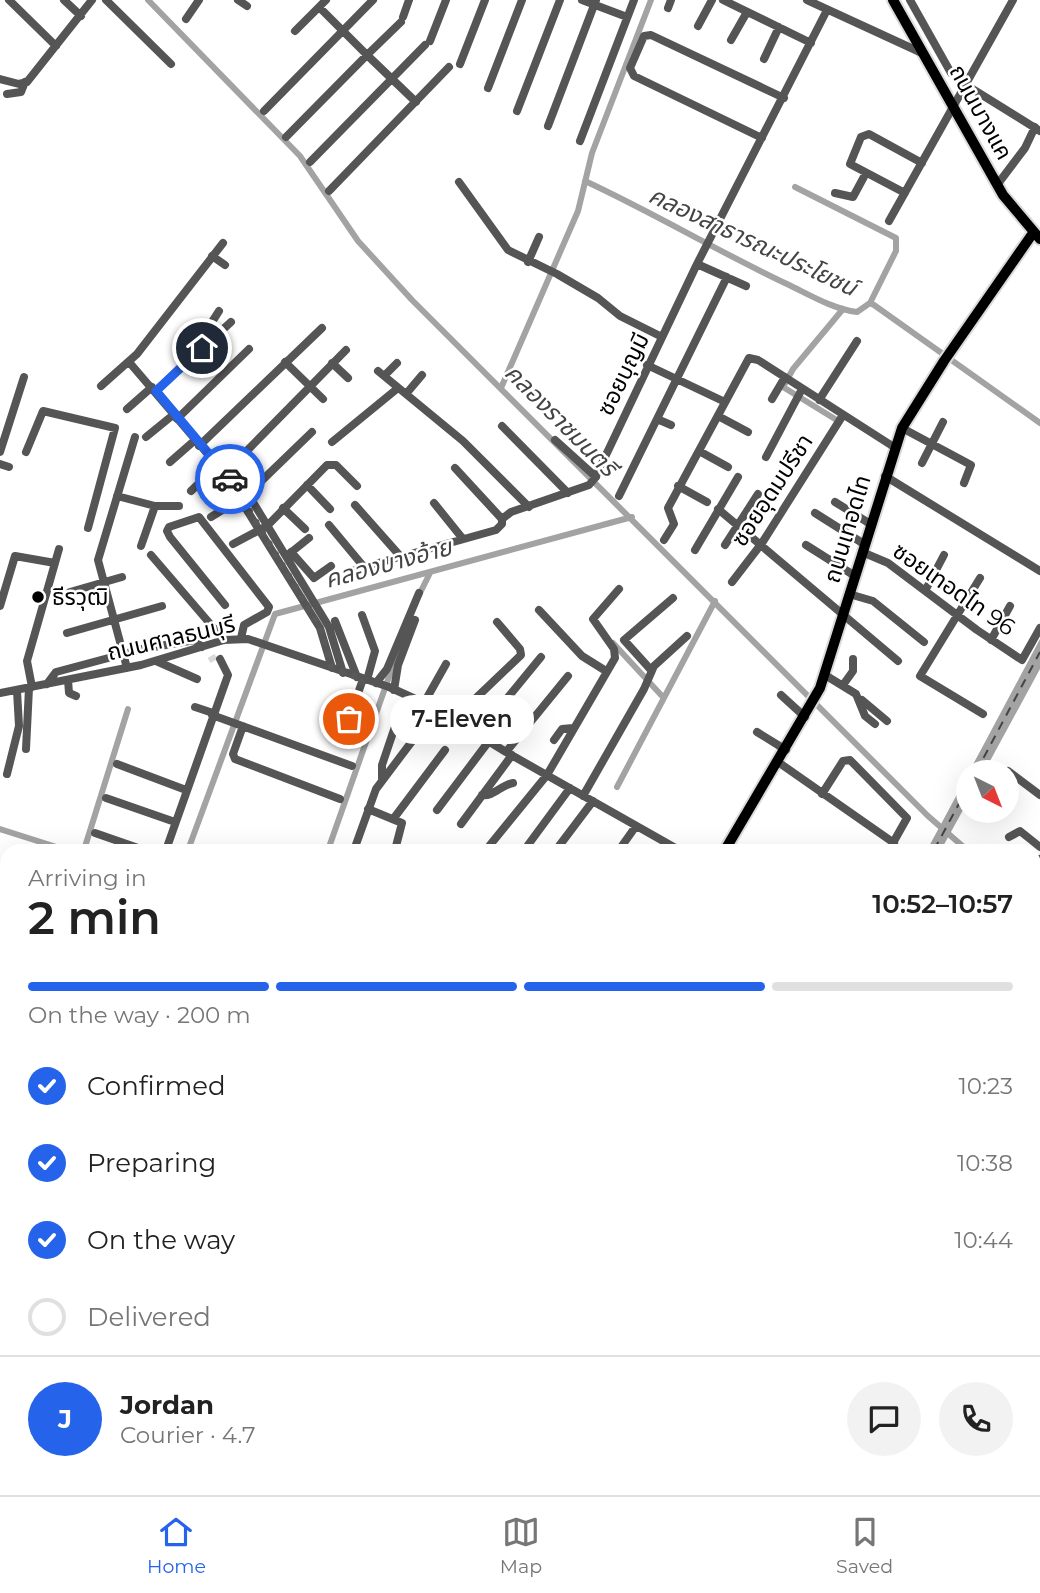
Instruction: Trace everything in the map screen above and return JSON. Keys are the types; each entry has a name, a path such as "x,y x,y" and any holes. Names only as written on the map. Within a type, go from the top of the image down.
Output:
{"main road":[{"name":"ถนนบางแค","path":"896,5 997,185 1037,236"},
{"name":"ถนนเทอดไท","path":"728,844 816,698 902,428 947,356 1037,236"}],"street":[{"path":"9,0 56,46"},
{"path":"64,0 80,16"},
{"path":"7,94 21,92 25,82 92,0"},
{"path":"106,0 171,64"},
{"path":"186,19 199,0"},
{"path":"238,0 247,6"},
{"path":"295,31 326,0"},
{"path":"264,111 373,0"},
{"path":"286,137 402,19 409,0"},
{"path":"310,162 428,43 446,0"},
{"path":"460,64 485,0"},
{"path":"488,88 522,0"},
{"path":"517,111 560,0"},
{"path":"582,0 595,2 627,17"},
{"path":"580,141 634,0"},
{"path":"698,26 712,0"},
{"path":"723,0 811,43"},
{"path":"807,0 923,53"},
{"path":"889,221 1013,0"},
{"path":"896,5 913,1 951,73"},
{"path":"548,126 595,2"},
{"path":"319,7 416,102"},
{"name":"ซอยบุญมี","path":"593,480 697,264 827,10"},
{"path":"731,40 747,12"},
{"path":"764,58 779,27"},
{"path":"762,138 634,76 630,68 639,43 644,36 651,35 784,98"},
{"path":"330,191 449,67"},
{"path":"0,79 25,82"},
{"path":"967,85 1037,129 997,185"},
{"path":"905,193 852,167 849,160 865,134 922,163"},
{"path":"835,193 846,198 853,197 866,173"},
{"path":"459,182 499,242 528,262 553,272 598,298 620,316 662,337"},
{"path":"528,262 539,237"},
{"path":"101,386 129,362 223,243"},
{"path":"212,256 225,265"},
{"path":"697,264 746,286"},
{"path":"619,496 727,277"},
{"path":"187,361 219,311"},
{"path":"127,410 231,322"},
{"path":"170,462 197,443 321,328"},
{"path":"819,400 857,341"},
{"path":"146,437 175,417 249,349"},
{"path":"225,473 346,349"},
{"path":"664,540 674,524 668,508 678,486 749,358 758,360 894,447"},
{"path":"129,362 244,497 285,557 299,586 362,679"},
{"path":"285,362 323,399"},
{"path":"332,363 348,378"},
{"path":"397,363 381,373 463,441 529,507"},
{"path":"647,365 726,402"},
{"path":"406,394 422,375"},
{"path":"0,452 24,377"},
{"path":"772,399 785,377"},
{"path":"332,442 398,388"},
{"path":"766,457 802,389"},
{"path":"26,452 43,411 116,428 89,526 108,528"},
{"name":"ซอยอุดมปรีชา","path":"732,582 762,544 842,415"},
{"path":"718,416 748,432"},
{"path":"657,419 671,425"},
{"path":"922,463 943,422"},
{"path":"502,426 568,493"},
{"path":"902,428 971,465 964,483"},
{"path":"211,517 244,497 313,432"},
{"path":"127,668 98,560 135,437"},
{"path":"502,519 568,493 593,480 555,440"},
{"path":"699,450 728,467"},
{"path":"233,544 263,528 332,463 357,486"},
{"path":"191,491 218,465"},
{"path":"350,572 496,530 502,524 502,519 455,468"},
{"path":"885,476 1040,571"},
{"path":"695,550 738,477"},
{"path":"307,485 330,509"},
{"path":"678,486 707,502"},
{"path":"725,545 758,494"},
{"path":"117,496 155,506 179,506"},
{"path":"434,502 463,539"},
{"path":"835,502 872,525"},
{"path":"355,505 401,556"},
{"path":"141,546 155,506"},
{"path":"282,509 305,529"},
{"path":"718,509 898,661"},
{"name":"ซอยเทอดไท 96","path":"815,513 888,563 991,640 1023,660 1040,628"},
{"path":"225,605 170,537 167,531 169,527 195,517 202,519 269,607 267,612 244,625 241,638"},
{"path":"329,525 364,567"},
{"path":"285,557 309,538"},
{"path":"806,545 855,576"},
{"path":"26,749 30,687 27,661 59,549"},
{"path":"151,555 221,641 217,659"},
{"path":"925,591 944,555"},
{"path":"0,606 15,556 55,564"},
{"path":"285,557 314,579 331,566"},
{"path":"70,592 122,577"},
{"path":"980,578 920,676 983,714"},
{"path":"491,844 547,775 616,653 593,616 619,589"},
{"path":"386,686 387,669 419,593"},
{"path":"849,594 873,601 924,642"},
{"path":"649,676 624,640 673,598"},
{"path":"67,633 162,606"},
{"path":"991,640 1010,606"},
{"path":"539,610 582,656 606,671"},
{"path":"342,739 362,679 375,651 362,615"},
{"path":"386,686 398,665 415,620"},
{"path":"453,720 521,655 520,649 497,622"},
{"path":"327,628 332,668"},
{"path":"327,628 343,673"},
{"path":"583,796 649,676 687,636"},
{"name":"ถนนศาลธนบุรี","path":"0,693 127,668 221,641 241,638 386,686 428,705 668,844"},
{"path":"183,652 187,640"},
{"path":"47,684 56,672 187,640 198,640 217,659 228,676 212,714 168,844"},
{"path":"477,735 541,657"},
{"path":"843,685 851,675 853,659"},
{"path":"156,660 197,679"},
{"path":"356,844 382,778 414,739 446,664"},
{"path":"825,675 843,685 887,721"},
{"path":"461,824 509,754 568,676"},
{"path":"68,680 69,693 76,696"},
{"path":"7,774 19,726 17,691"},
{"path":"781,695 808,713"},
{"path":"860,698 864,716 875,724"},
{"path":"195,707 352,766"},
{"path":"382,778 382,765 401,709"},
{"path":"236,723 233,754 235,759 340,799"},
{"path":"554,740 562,729 573,728"},
{"path":"757,732 786,750"},
{"path":"437,810 489,741"},
{"path":"394,818 445,750"},
{"path":"822,793 843,761 848,759 906,816 907,821 894,844"},
{"path":"778,762 888,844"},
{"path":"117,764 186,790"},
{"path":"1019,779 1040,794"},
{"path":"482,795 491,795 501,787 513,783"},
{"path":"529,844 570,788"},
{"path":"106,798 175,822"},
{"path":"561,844 593,801"},
{"path":"368,809 402,823 397,844"},
{"path":"623,844 636,826"},
{"path":"1009,838 1020,831 1036,844"},
{"path":"95,833 127,844"}],"shaded area":[{"path":"1040,639 1040,669 991,760 975,760"},
{"path":"956,796 956,823 944,844 930,844"}],"waterway":[{"name":"คลองราชมนตรี","path":"148,0 300,156 358,241 412,300 928,816 960,844"},
{"name":"คลองบางอ้าย","path":"501,388 578,211 592,153 651,0"},
{"name":"คลองสาธารณะประโยชน์","path":"585,181 822,301 857,312 870,303 874,305 1040,423"},
{"path":"795,187 896,238 896,251 870,303"},
{"path":"835,419 783,387 793,369 843,309"},
{"name":"คลองบางอ้าย","path":"190,844 275,614 632,517"},
{"path":"419,595 430,573"},
{"path":"617,787 715,601"},
{"path":"613,643 662,696"},
{"path":"330,844 397,654"},
{"path":"86,844 128,709"},
{"path":"0,829 47,844"}],"ferry route":[{"path":"982,760 1040,652"},
{"path":"937,844 956,809"}],"tunnel":[{"path":"211,656 214,661"}],"way so far":[{"path":"230,479 320,628 332,668 363,679 349,719"}],"place":[{"name":"ธีรวุฒิ","path":"38,597"},
{"name":"7-Eleven","path":"349,719"}],"route":[{"path":"202,348 156,391 194,441 216,461 230,479"}]}
